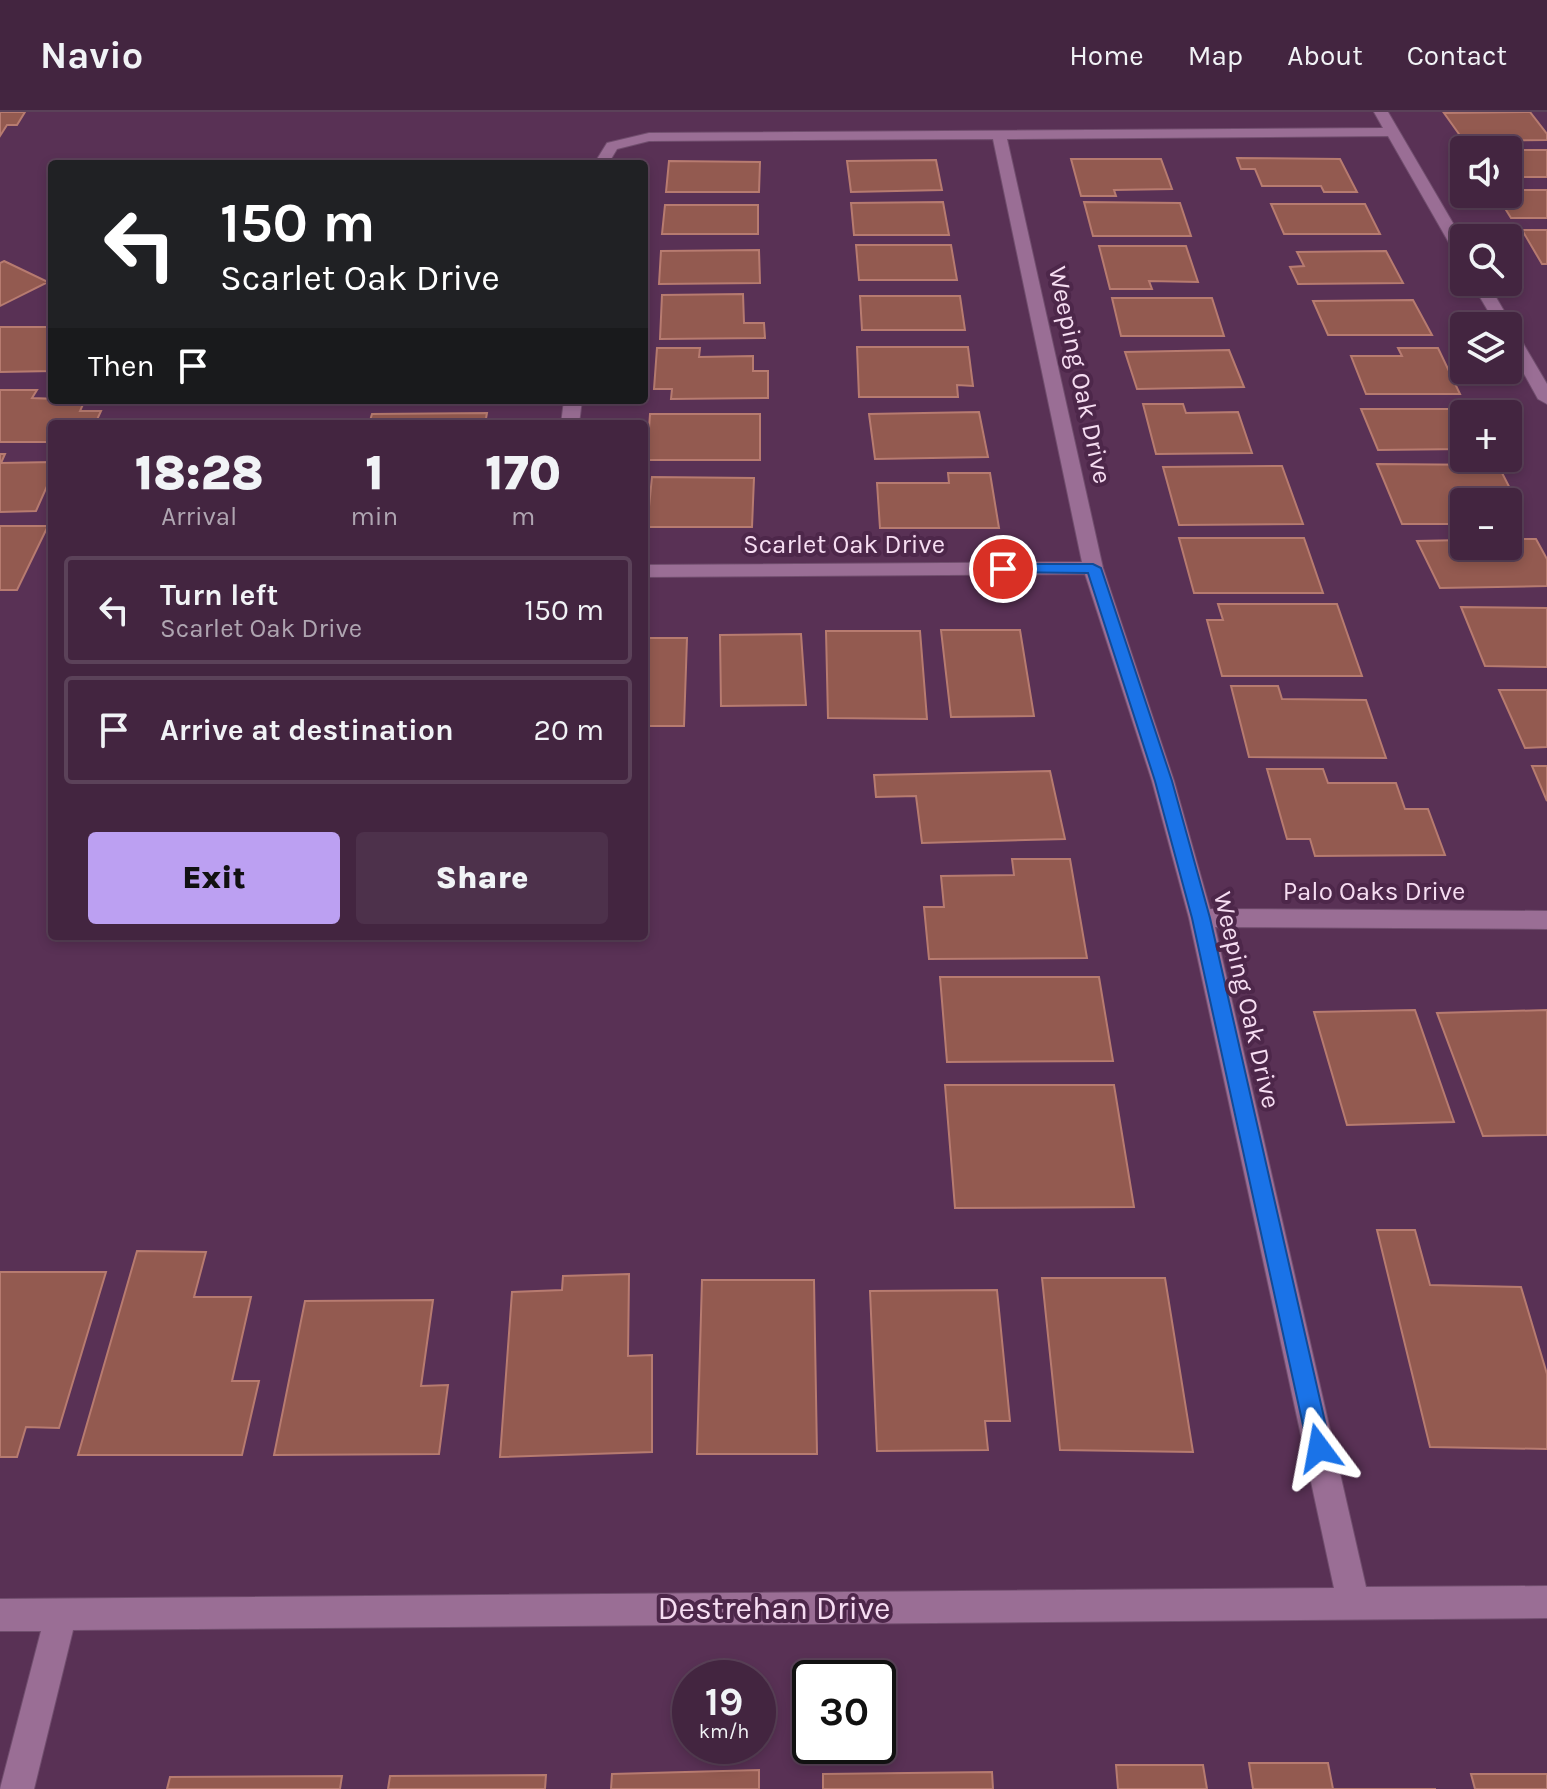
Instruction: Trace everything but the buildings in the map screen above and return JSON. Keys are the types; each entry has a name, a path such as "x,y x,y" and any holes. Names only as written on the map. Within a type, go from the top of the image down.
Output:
{"street":[{"path":"1381,112 1450,231"},
{"path":"601,160 602,155 620,142 649,137 1393,132"},
{"name":"Weeping Oak Drive","path":"999,135 1093,568 1163,781 1201,918 1354,1604"},
{"path":"1522,355 1547,399"},
{"name":"Scarlet Oak Drive","path":"648,571 1093,568"},
{"name":"Palo Oaks Drive","path":"1201,918 1547,920"},
{"name":"Destrehan Drive","path":"0,1615 1547,1602"},
{"path":"17,1789 61,1614"}],"route":[{"path":"1003,569 1093,568 1117,649 1163,781 1201,918 1319,1448"}]}
